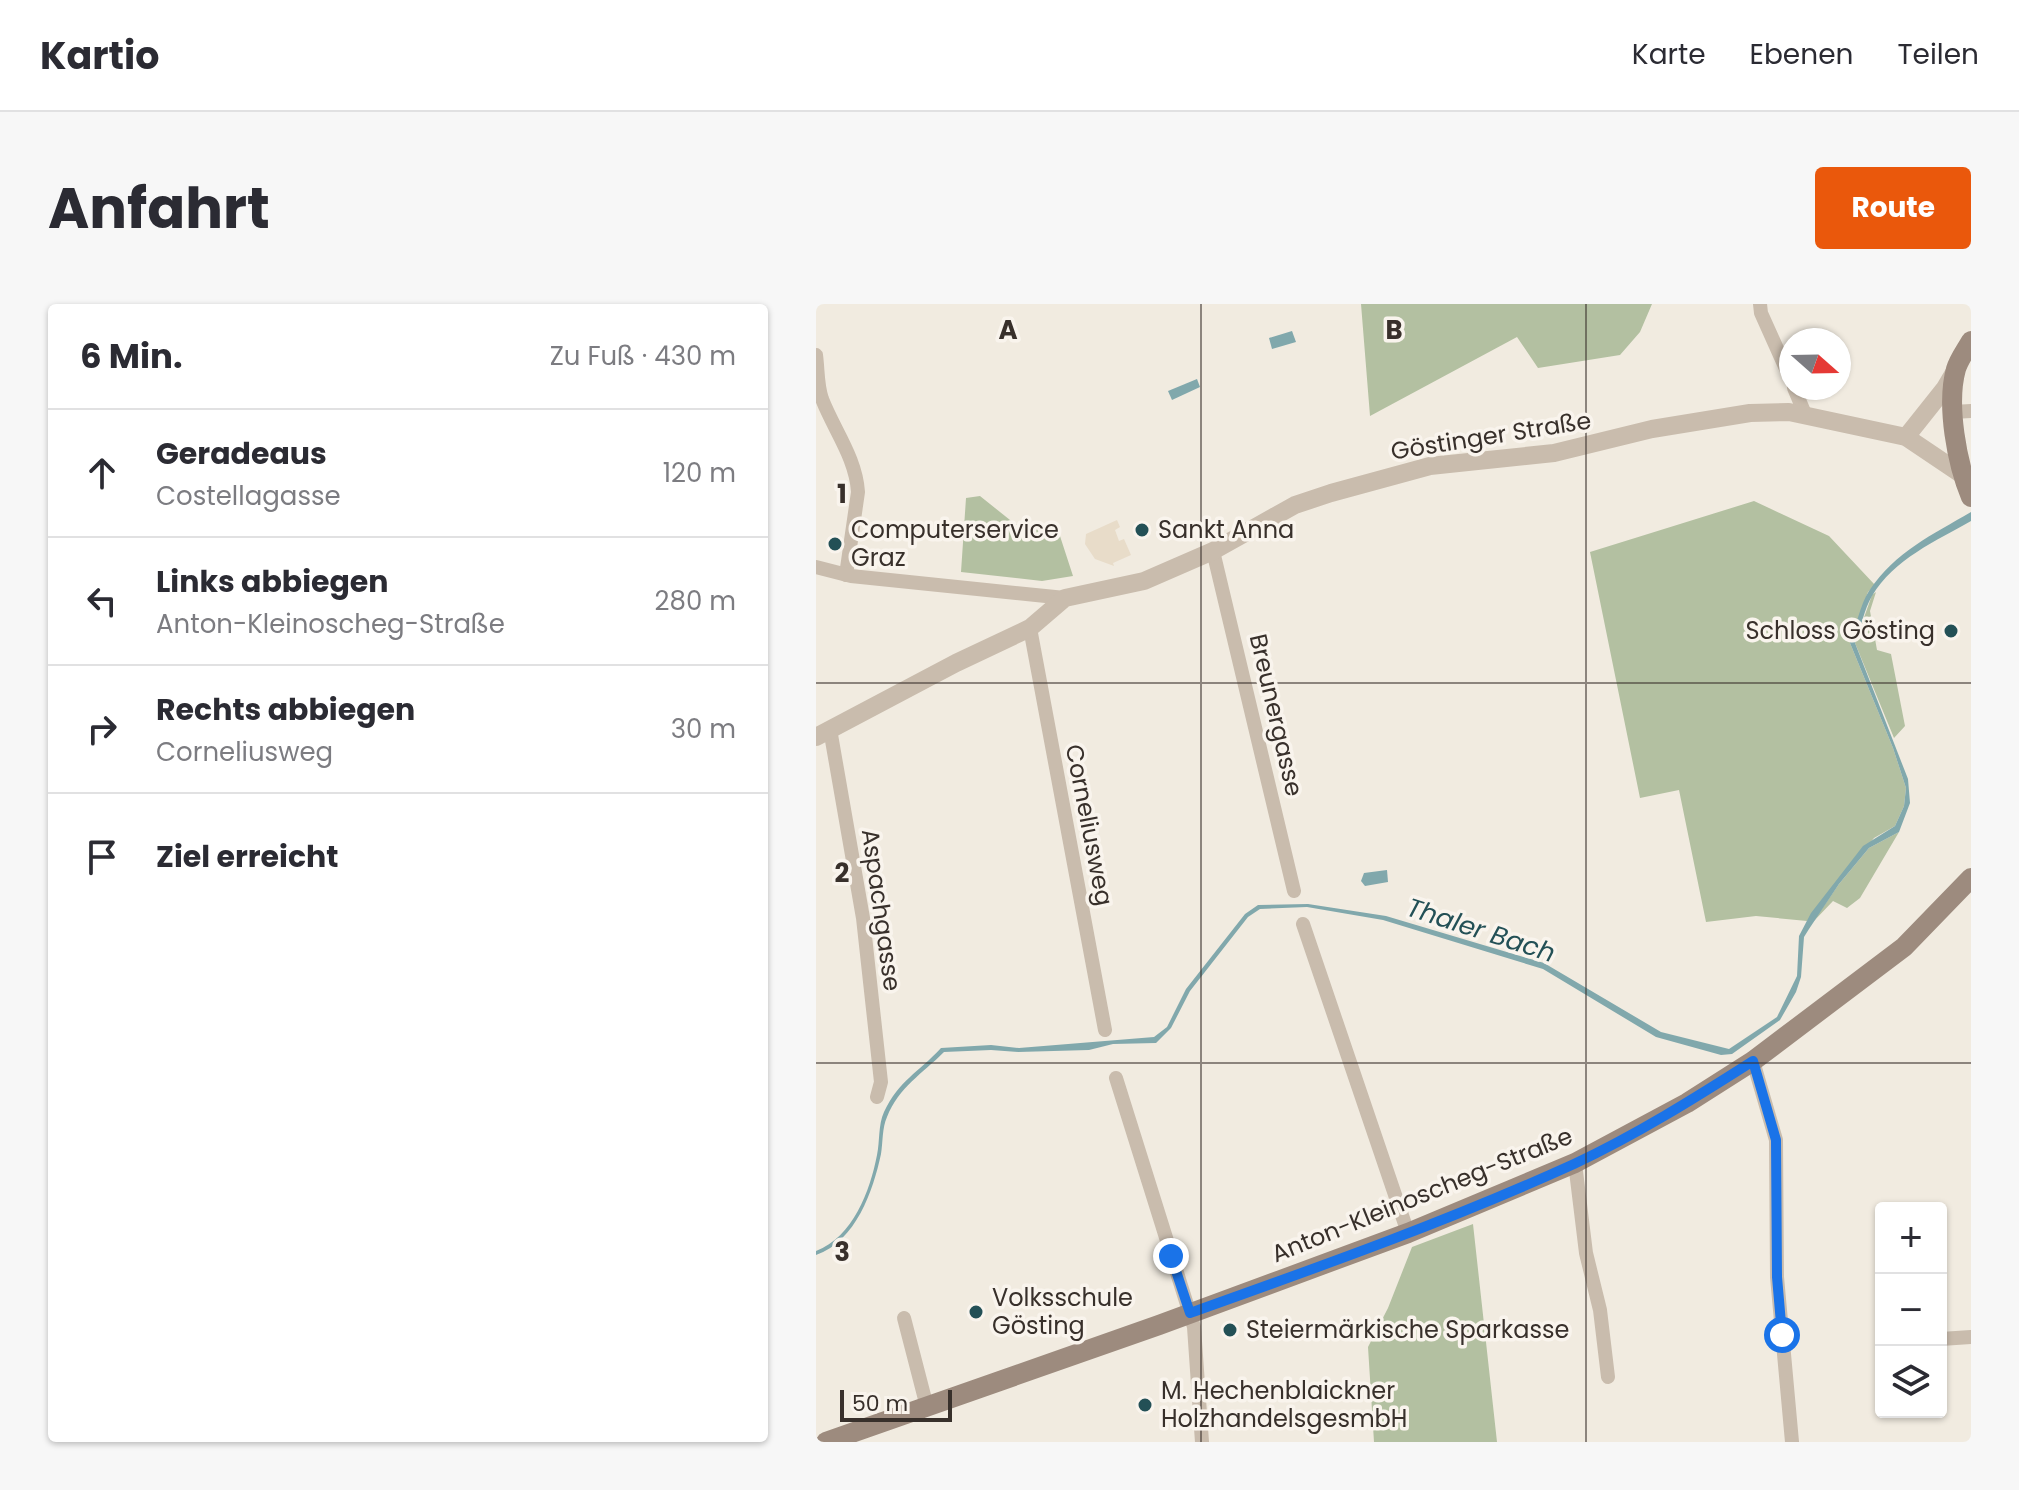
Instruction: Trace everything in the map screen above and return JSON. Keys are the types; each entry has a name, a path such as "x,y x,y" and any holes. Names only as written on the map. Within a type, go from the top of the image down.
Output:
{"main road":[{"path":"1971,341 1956,368 1962,412 1961,474 1971,497"},
{"name":"Anton-Kleinoscheg-Straße","path":"826,1442 1408,1233 1575,1163 1687,1103 1753,1061 1904,947 1971,878"}],"street":[{"path":"1760,304 1779,353"},
{"path":"816,355 822,399 852,461 857,480 846,575"},
{"path":"1906,437 1945,388 1956,368"},
{"path":"1799,400 1805,414"},
{"name":"Göstinger Straße","path":"816,567 846,575 1065,598 1144,581 1213,551 1295,505 1430,466 1554,453 1652,429 1750,413 1805,414 1906,437 1961,474"},
{"name":"Breunergasse","path":"1213,551 1294,891"},
{"path":"823,733 1030,628 1065,598"},
{"name":"Corneliusweg","path":"1030,628 1105,1030"},
{"name":"Aspachgasse","path":"823,733 863,918 881,1082 877,1097"},
{"path":"1303,924 1408,1233"},
{"path":"1753,1061 1776,1140 1777,1277 1792,1442"},
{"path":"1116,1078 1194,1327 1202,1442"},
{"path":"1575,1163 1586,1253 1600,1310 1608,1377"},
{"path":"904,1318 927,1407"},
{"path":"1947,1339 1971,1337"}],"green space":[{"path":"1361,304 1652,304 1640,332 1620,355 1538,368 1517,337 1370,416"},
{"path":"980,496 1015,524 1059,533 1073,576 1042,581 961,572 966,498"},
{"name":"Schloss Gösting","path":"1754,501 1829,536 1875,585 1868,592 1850,643 1893,748 1906,788 1904,806 1895,826 1874,838 1807,921 1756,916 1706,922 1679,790 1640,798 1590,552"},
{"name":"Schloss Gösting","path":"1876,592 1870,611 1877,650 1891,654 1905,726 1894,738 1855,643 1872,595"},
{"path":"1899,832 1860,898 1847,908 1833,901 1813,922 1869,848"},
{"path":"1473,1224 1497,1442 1374,1442 1368,1347 1388,1308 1412,1247"}],"shaded area":[{"path":"1117,520 1120,527 1115,530 1119,541 1124,539 1131,555 1113,563 1114,566 1095,559 1085,544 1086,534"}],"water":[{"path":"1292,331 1296,342 1272,349 1269,338"},
{"path":"1197,379 1200,387 1172,400 1168,391"},
{"name":"Thaler Bach","path":"1971,512 1971,521 1917,552 1881,583 1869,601 1855,643 1908,779 1910,803 1899,832 1869,848 1839,884 1809,929 1804,937 1801,977 1780,1020 1732,1054 1721,1055 1656,1037 1543,969 1383,920 1307,907 1260,909 1248,917 1190,991 1171,1028 1156,1043 1113,1044 1089,1050 944,1052 905,1089 892,1106 884,1126 873,1183 852,1227 842,1239 816,1255 816,1251 840,1235 858,1211 870,1183 882,1117 890,1101 903,1084 941,1048 991,1045 1019,1048 1154,1037 1167,1027 1186,989 1245,914 1258,905 1308,904 1386,916 1544,963 1661,1032 1729,1049 1777,1017 1797,976 1799,936 1811,913 1863,846 1895,826 1904,806 1906,788 1893,748 1850,643 1866,597 1880,577 1903,554"},
{"path":"1387,870 1388,882 1365,886 1361,881 1364,873"}],"place":[{"name":"Sankt Anna","path":"1142,530"},
{"name":"Computerservice Graz","path":"835,544"},
{"name":"Schloss Gösting","path":"1951,631"},
{"name":"Volksschule Gösting","path":"976,1312"},
{"name":"Steiermärkische Sparkasse","path":"1230,1330"},
{"name":"M. Hechenblaickner HolzhandelsgesmbH","path":"1145,1405"}],"route":[{"path":"1171,1256 1190,1313 1408,1233 1575,1163 1687,1103 1753,1061 1776,1140 1777,1277 1782,1335"}]}
